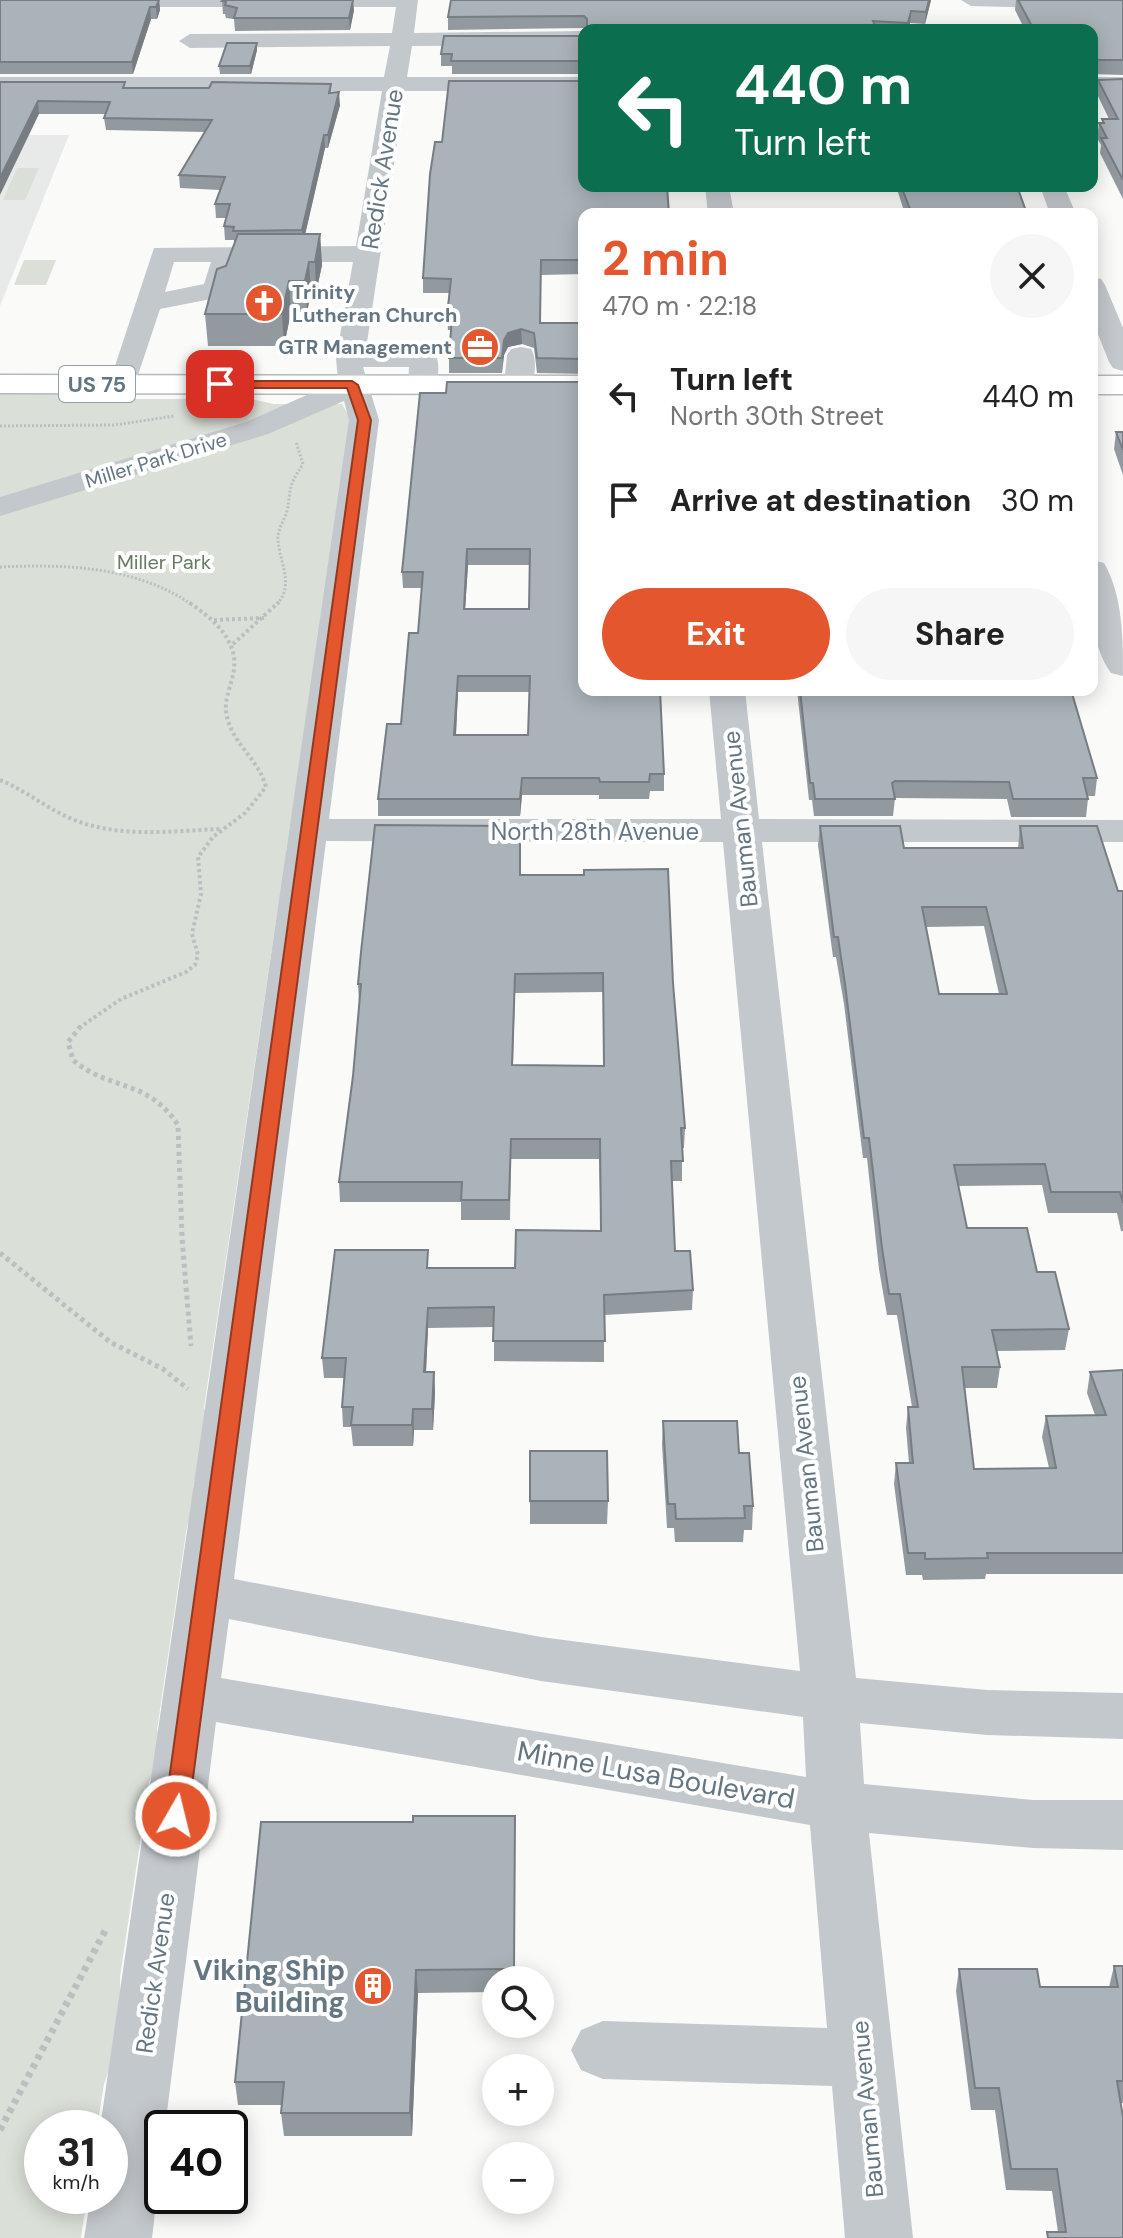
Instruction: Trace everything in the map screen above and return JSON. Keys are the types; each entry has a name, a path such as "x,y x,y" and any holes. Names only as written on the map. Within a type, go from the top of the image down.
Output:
{"highway":[{"name":"US 75","path":"0,384 123,384 351,371 422,385 578,385"},
{"path":"1098,385 1123,385"}],"street":[{"path":"971,0 981,7 1123,4"},
{"path":"0,1 408,1"},
{"name":"Redick Avenue","path":"118,2238 364,420 351,371 408,1"},
{"path":"190,41 578,38"},
{"path":"0,84 578,84"},
{"path":"1098,84 1123,84"},
{"path":"123,384 163,254 368,254"},
{"path":"148,303 216,290 227,254"},
{"path":"1098,300 1123,362"},
{"path":"518,385 521,355"},
{"name":"Miller Park Drive","path":"0,507 257,428 315,404 351,371"},
{"path":"1098,589 1123,666"},
{"name":"Bauman Avenue","path":"728,696 830,1698 837,1806 879,2238"},
{"name":"North 28th Avenue","path":"308,830 1123,831"},
{"path":"207,1595 272,1605 500,1652 830,1698 997,1714 1123,1716"},
{"name":"Minne Lusa Boulevard","path":"193,1696 837,1806 1033,1824 1123,1825"},
{"path":"603,2050 862,2058"}],"path":[{"path":"0,567 67,567 126,577 190,602 214,620 233,644 237,671 225,710 227,721 239,745 261,771 266,787 245,813 221,829 198,857 201,894 192,934 198,955 195,965 101,1011 79,1026 68,1042 73,1060 80,1066 148,1091 171,1112 178,1125 182,1238 192,1359"},
{"path":"214,620 265,618"},
{"path":"0,780 75,821 105,829 171,833 221,829"},
{"path":"0,1253 110,1342 163,1369 189,1391 194,1401"},
{"path":"189,1391 191,1382"},
{"path":"0,2130 110,1922"}],"shaded area":[{"path":"0,135 69,135 0,306"}],"green space":[{"path":"17,168 39,168 25,200 3,200"},
{"path":"24,260 56,260 46,285 14,285"},
{"name":"Miller Park","path":"0,391 52,391 82,399 251,399 274,404 342,404 351,419 303,816 291,819 286,851 294,862 277,914 204,1408 209,1421 193,1487 197,1505 187,1526 157,1730 160,1757 149,1782 120,1977 121,2035 104,2084 100,2110 24,2110 24,2214 84,2214 81,2238 0,2238"}],"building":[{"path":"0,0 159,0 156,7 150,7 132,62 0,62"},
{"path":"223,0 353,0 349,18 234,18 237,8 225,5 226,1"},
{"path":"451,0 929,0 926,12 911,11 908,23 587,24 584,16 448,17"},
{"path":"1018,0 1123,0 1123,60 1098,60 1098,24 1031,24"},
{"path":"444,36 578,36 578,61 451,61 452,54 441,54"},
{"path":"227,43 257,43 250,66 219,66"},
{"path":"1123,79 1123,180 1101,138 1107,138 1099,123 1104,123 1102,119 1118,119 1098,80"},
{"path":"449,81 578,81 578,192 667,192 669,208 578,208 578,260 541,260 540,323 578,323 578,359 537,358 534,333 521,329 508,333 502,358 449,358 452,316 447,316 451,279 423,278 430,174 435,142 442,142"},
{"path":"0,82 125,82 123,88 209,88 212,82 331,84 329,93 339,92 328,135 324,135 302,230 233,231 234,227 224,226 230,204 215,204 225,177 179,175 212,120 104,118 110,102 38,101 0,178"},
{"path":"903,192 1019,192 1025,208 910,208"},
{"path":"238,234 320,234 315,262 309,262 305,281 289,281 282,314 205,314 217,269 226,266"},
{"path":"447,382 578,382 578,696 660,696 664,774 650,774 649,782 600,782 599,778 522,778 520,799 378,799 387,724 401,724 409,633 418,633 423,572 402,572 420,393 446,393","holes":["467,549 530,549 529,609 464,609","458,676 530,676 528,735 454,735"]},
{"path":"1116,432 1123,432 1123,450"},
{"path":"801,696 1073,696 1097,778 1083,778 1088,799 1013,799 1009,782 895,781 892,783 895,799 815,799 813,783 810,783"},
{"path":"375,825 520,826 520,875 584,875 584,870 668,869 673,983 685,1128 681,1128 683,1161 671,1161 675,1251 690,1251 693,1290 604,1295 605,1341 493,1341 494,1307 428,1308 424,1372 434,1372 432,1409 413,1409 412,1425 351,1425 353,1407 342,1407 346,1358 322,1358 335,1250 428,1250 427,1268 515,1268 516,1230 601,1231 600,1139 511,1139 509,1200 461,1200 462,1182 339,1182 353,1076 361,984 358,984","holes":["603,973 604,1066 512,1065 515,974"]},
{"path":"820,826 900,826 904,848 1023,848 1020,826 1097,826 1118,891 1123,891 1123,1203 1120,1192 1051,1192 1045,1164 954,1165 967,1228 1027,1228 1037,1272 1055,1272 1069,1329 992,1330 1000,1367 962,1367 974,1469 1056,1468 1046,1416 1106,1415 1090,1372 1123,1370 1123,1553 987,1553 988,1558 925,1559 925,1553 908,1553 896,1463 913,1463 908,1407 918,1407 900,1294 889,1294 869,1138 864,1138 838,937 834,937","holes":["922,907 986,907 1007,994 939,994"]},
{"path":"663,1421 737,1421 739,1453 749,1453 753,1506 744,1506 745,1518 676,1519 675,1504 668,1504"},
{"path":"530,1451 607,1451 608,1501 530,1501"},
{"name":"Viking Ship Building","path":"413,1816 515,1816 514,1966 416,1970 410,2113 281,2113 284,2082 235,2082 261,1822 413,1822"},
{"path":"1114,1966 1123,1966 1123,2081 1117,2081 1123,2117 1123,2238 1048,2238 1047,2232 1066,2232 1057,2169 1011,2169 999,2088 975,2088 959,1969 1037,1969 1040,1987 1118,1987"}],"place":[{"name":"Trinity Lutheran Church","path":"264,303"},
{"name":"GTR Management","path":"480,347"},
{"name":"Viking Ship Building","path":"373,1986"}],"route":[{"path":"176,1816 364,420 352,385 220,384"}]}
